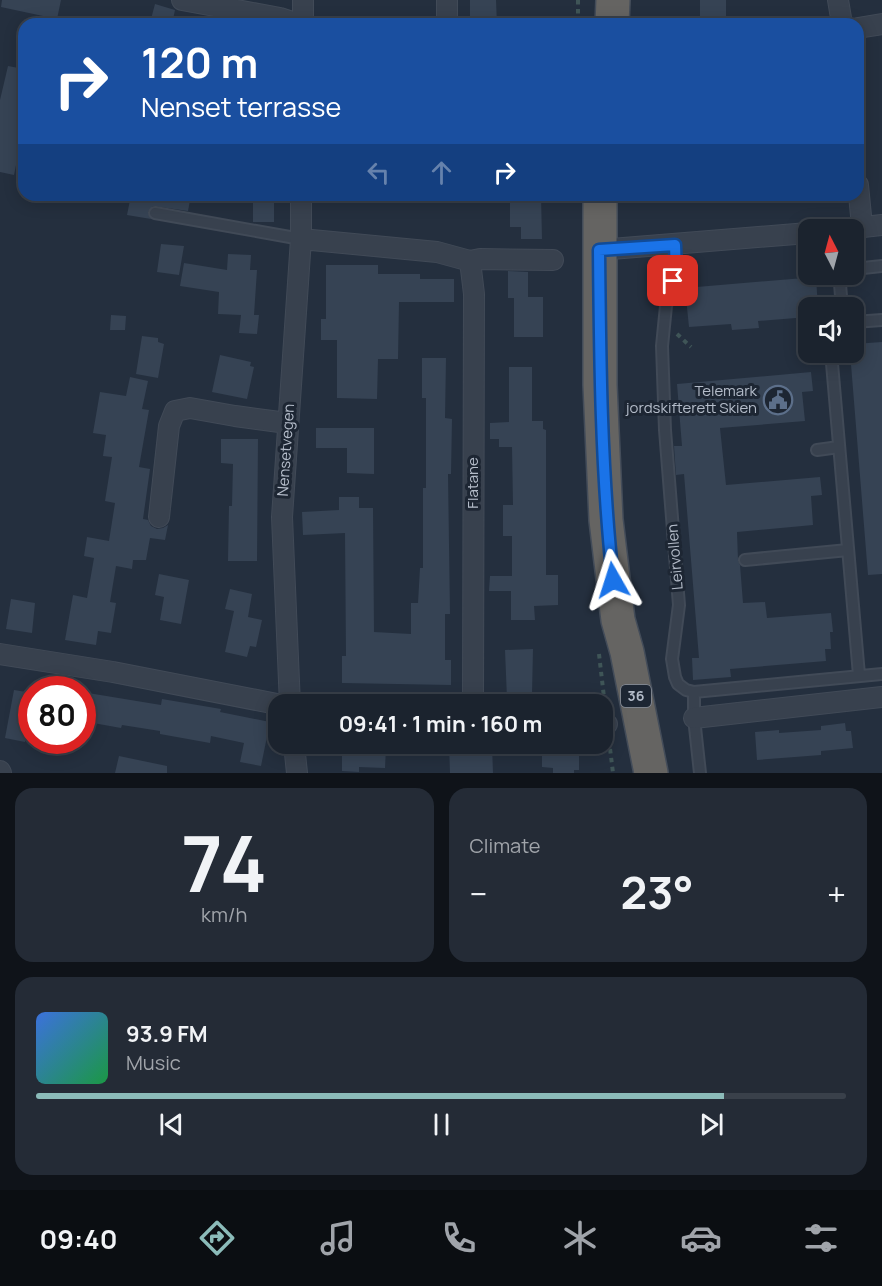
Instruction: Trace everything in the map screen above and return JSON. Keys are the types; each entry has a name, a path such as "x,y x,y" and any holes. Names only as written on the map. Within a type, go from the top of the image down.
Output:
{"highway":[{"path":"592,0 593,18"},
{"path":"612,18 613,0"},
{"name":"36","path":"600,201 600,385 606,508 618,620 627,652 651,773"},
{"name":"36","path":"618,620 614,654 629,773"}],"street":[{"path":"182,0 225,16 280,18"},
{"path":"301,18 303,0"},
{"path":"447,0 447,18"},
{"path":"838,0 841,18"},
{"path":"864,27 882,24"},
{"name":"Nensetvegen","path":"290,694 282,517 301,239 301,201"},
{"path":"860,201 861,219"},
{"path":"864,226 882,225"},
{"path":"599,250 798,233"},
{"path":"301,239 437,252 470,261 480,259 553,260"},
{"name":"Flatane","path":"470,261 474,294 473,694"},
{"path":"159,517 169,426 175,411 190,408 287,423"},
{"path":"0,654 113,672 268,702"},
{"path":"694,718 882,697"},
{"path":"295,754 297,773"}],"lane":[{"path":"155,213 301,239"},
{"name":"Leirvollen","path":"675,245 676,272 666,306 662,346 664,430 679,606 672,659 678,684 694,692"},
{"path":"864,268 882,266"},
{"path":"864,321 882,320"},
{"path":"832,363 859,675"},
{"path":"817,450 839,447"},
{"path":"745,560 848,550"},
{"path":"700,773 694,718 694,692 882,674"}],"path":[{"path":"578,0 578,18"},
{"path":"675,331 691,347"}],"building":[{"path":"2,0 61,0 57,18 1,7"},
{"path":"470,0 496,0 497,18 470,18"},
{"path":"700,0 726,0 726,18 700,18"},
{"path":"155,4 175,10 173,18 151,18"},
{"path":"8,66 18,68 18,155 14,175 0,172 0,100"},
{"path":"130,201 190,201 188,211 153,206 148,212 151,219 127,215"},
{"path":"253,201 274,201 274,222 253,222"},
{"path":"541,201 542,239 521,239 521,227 510,227 510,202"},
{"path":"161,244 184,246 179,275 157,272"},
{"path":"228,254 251,255 250,270 257,270 254,315 259,315 257,334 239,333 241,315 218,314 219,292 180,286 184,263 227,270"},
{"path":"326,265 378,265 378,274 420,274 420,279 454,279 454,302 399,302 398,359 378,359 377,399 337,398 337,340 321,340 321,319 326,319"},
{"path":"508,271 528,272 528,297 543,297 543,337 514,337 514,298 508,298"},
{"path":"798,279 798,285 817,285 817,297 798,297 798,318 758,321 759,328 732,330 731,324 689,327 685,288"},
{"path":"111,315 126,316 125,330 110,330"},
{"path":"142,336 158,338 158,342 164,344 158,378 136,374"},
{"path":"882,342 882,574 868,575 851,363 864,363 864,343"},
{"path":"220,355 251,362 250,366 254,367 247,399 212,392"},
{"path":"422,358 446,358 445,418 452,419 451,474 448,474 450,614 445,614 445,660 451,660 451,685 342,683 342,656 346,656 345,533 303,535 302,512 339,510 339,497 359,497 359,508 373,508 374,632 411,634 411,603 418,603 420,568 423,568 426,398 422,398"},
{"path":"509,367 532,367 532,421 543,421 543,429 546,430 546,575 558,575 558,605 534,606 535,620 511,620 511,591 489,591 490,576 512,576 512,536 503,536 503,505 513,505 512,447 499,447 499,439 490,439 490,423 509,422"},
{"path":"811,372 813,391 802,392 805,421 720,428 726,485 820,477 822,495 811,496 813,525 737,532 738,560 743,603 765,602 767,618 831,613 833,632 830,632 831,649 825,649 826,661 730,669 731,677 693,680 692,658 699,658 684,474 676,475 674,446 682,446 677,384"},
{"path":"130,377 148,381 142,409 149,410 139,467 150,469 143,519 148,520 151,526 157,529 168,525 165,540 150,538 146,560 133,560 132,569 116,566 110,602 116,603 111,633 98,631 96,645 65,640 73,595 87,598 94,558 84,556 87,537 109,541 115,503 105,501 112,457 103,456 106,435 93,433 100,392 126,396"},
{"path":"316,428 374,428 374,474 347,473 347,448 316,448"},
{"path":"221,439 258,439 257,561 228,561 229,506 232,506 233,464 221,463"},
{"path":"159,574 189,580 181,624 160,620 164,597 155,595"},
{"path":"230,589 252,594 248,617 262,620 256,647 250,646 247,657 225,652 234,611 225,609"},
{"path":"11,599 35,603 32,633 6,629"},
{"path":"533,649 532,694 507,694 505,650"},
{"path":"14,690 18,691 18,741 5,738"},
{"path":"96,694 161,705 162,699 221,709 220,712 268,722 261,766 240,762 244,743 211,736 210,743 160,734 160,731 122,725 121,728 96,724"},
{"path":"845,723 846,731 851,731 853,748 821,751 821,755 757,760 755,732 821,730 821,726"},
{"path":"342,754 386,754 385,768 359,767 359,772 342,771"},
{"path":"449,754 492,754 493,773 450,773"},
{"path":"542,754 579,754 579,770 574,770 574,773 553,773 553,768 542,767"},
{"path":"119,756 167,766 167,773 115,773"}],"place":[{"name":"Telemark jordskifterett Skien","path":"778,400"}],"route":[{"path":"613,580 606,520 600,385 599,250 675,245 676,272 673,281"}]}
